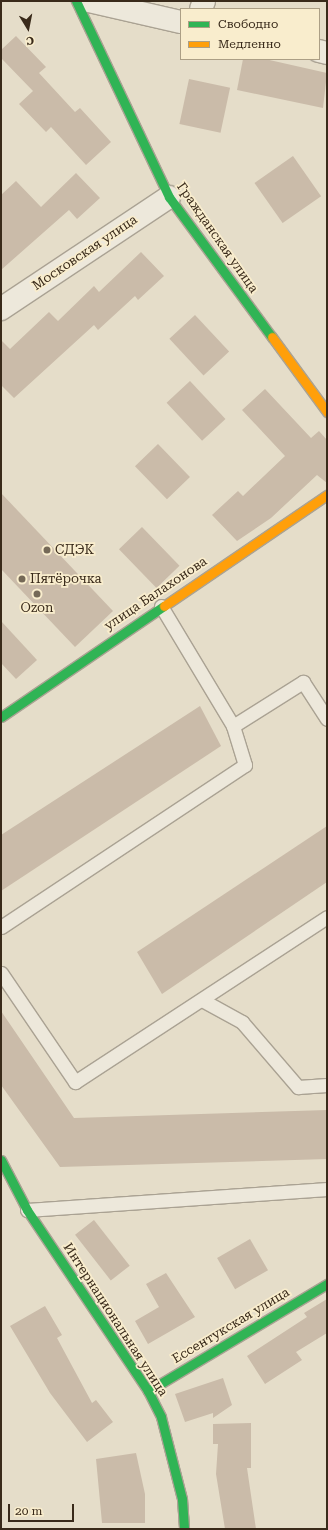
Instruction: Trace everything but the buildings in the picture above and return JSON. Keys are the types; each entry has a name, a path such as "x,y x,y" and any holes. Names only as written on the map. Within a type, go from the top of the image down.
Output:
{"street":[{"name":"Гражданская улица","path":"76,1 169,197 327,412"},
{"path":"89,1 180,22"},
{"name":"Московская улица","path":"1,309 169,197"},
{"name":"улица Балахонова","path":"1,717 161,606 327,495"},
{"name":"Интернациональная улица","path":"1,1160 28,1210 148,1391 161,1417 182,1499 184,1529"},
{"name":"Ессентукская улица","path":"148,1391 327,1284"}],"lane":[{"path":"1,927 245,764 233,726 161,606"},
{"path":"233,726 303,682 327,719"},
{"path":"1,973 75,1082 327,917"},
{"path":"202,1000 242,1022 298,1087 327,1085"},
{"path":"28,1210 327,1189"}],"traffic: fast":[{"path":"76,1 169,197 272,337"},
{"path":"1,717 164,606"},
{"path":"1,1160 27,1210 148,1391 161,1417 182,1499 184,1529"},
{"path":"148,1391 327,1284"}],"traffic: slow":[{"path":"272,337 327,412"},
{"path":"164,606 327,495"}],"place":[{"name":"СДЭК","path":"47,550"},
{"name":"Пятёрочка","path":"22,579"},
{"name":"Ozon","path":"37,594"}]}
